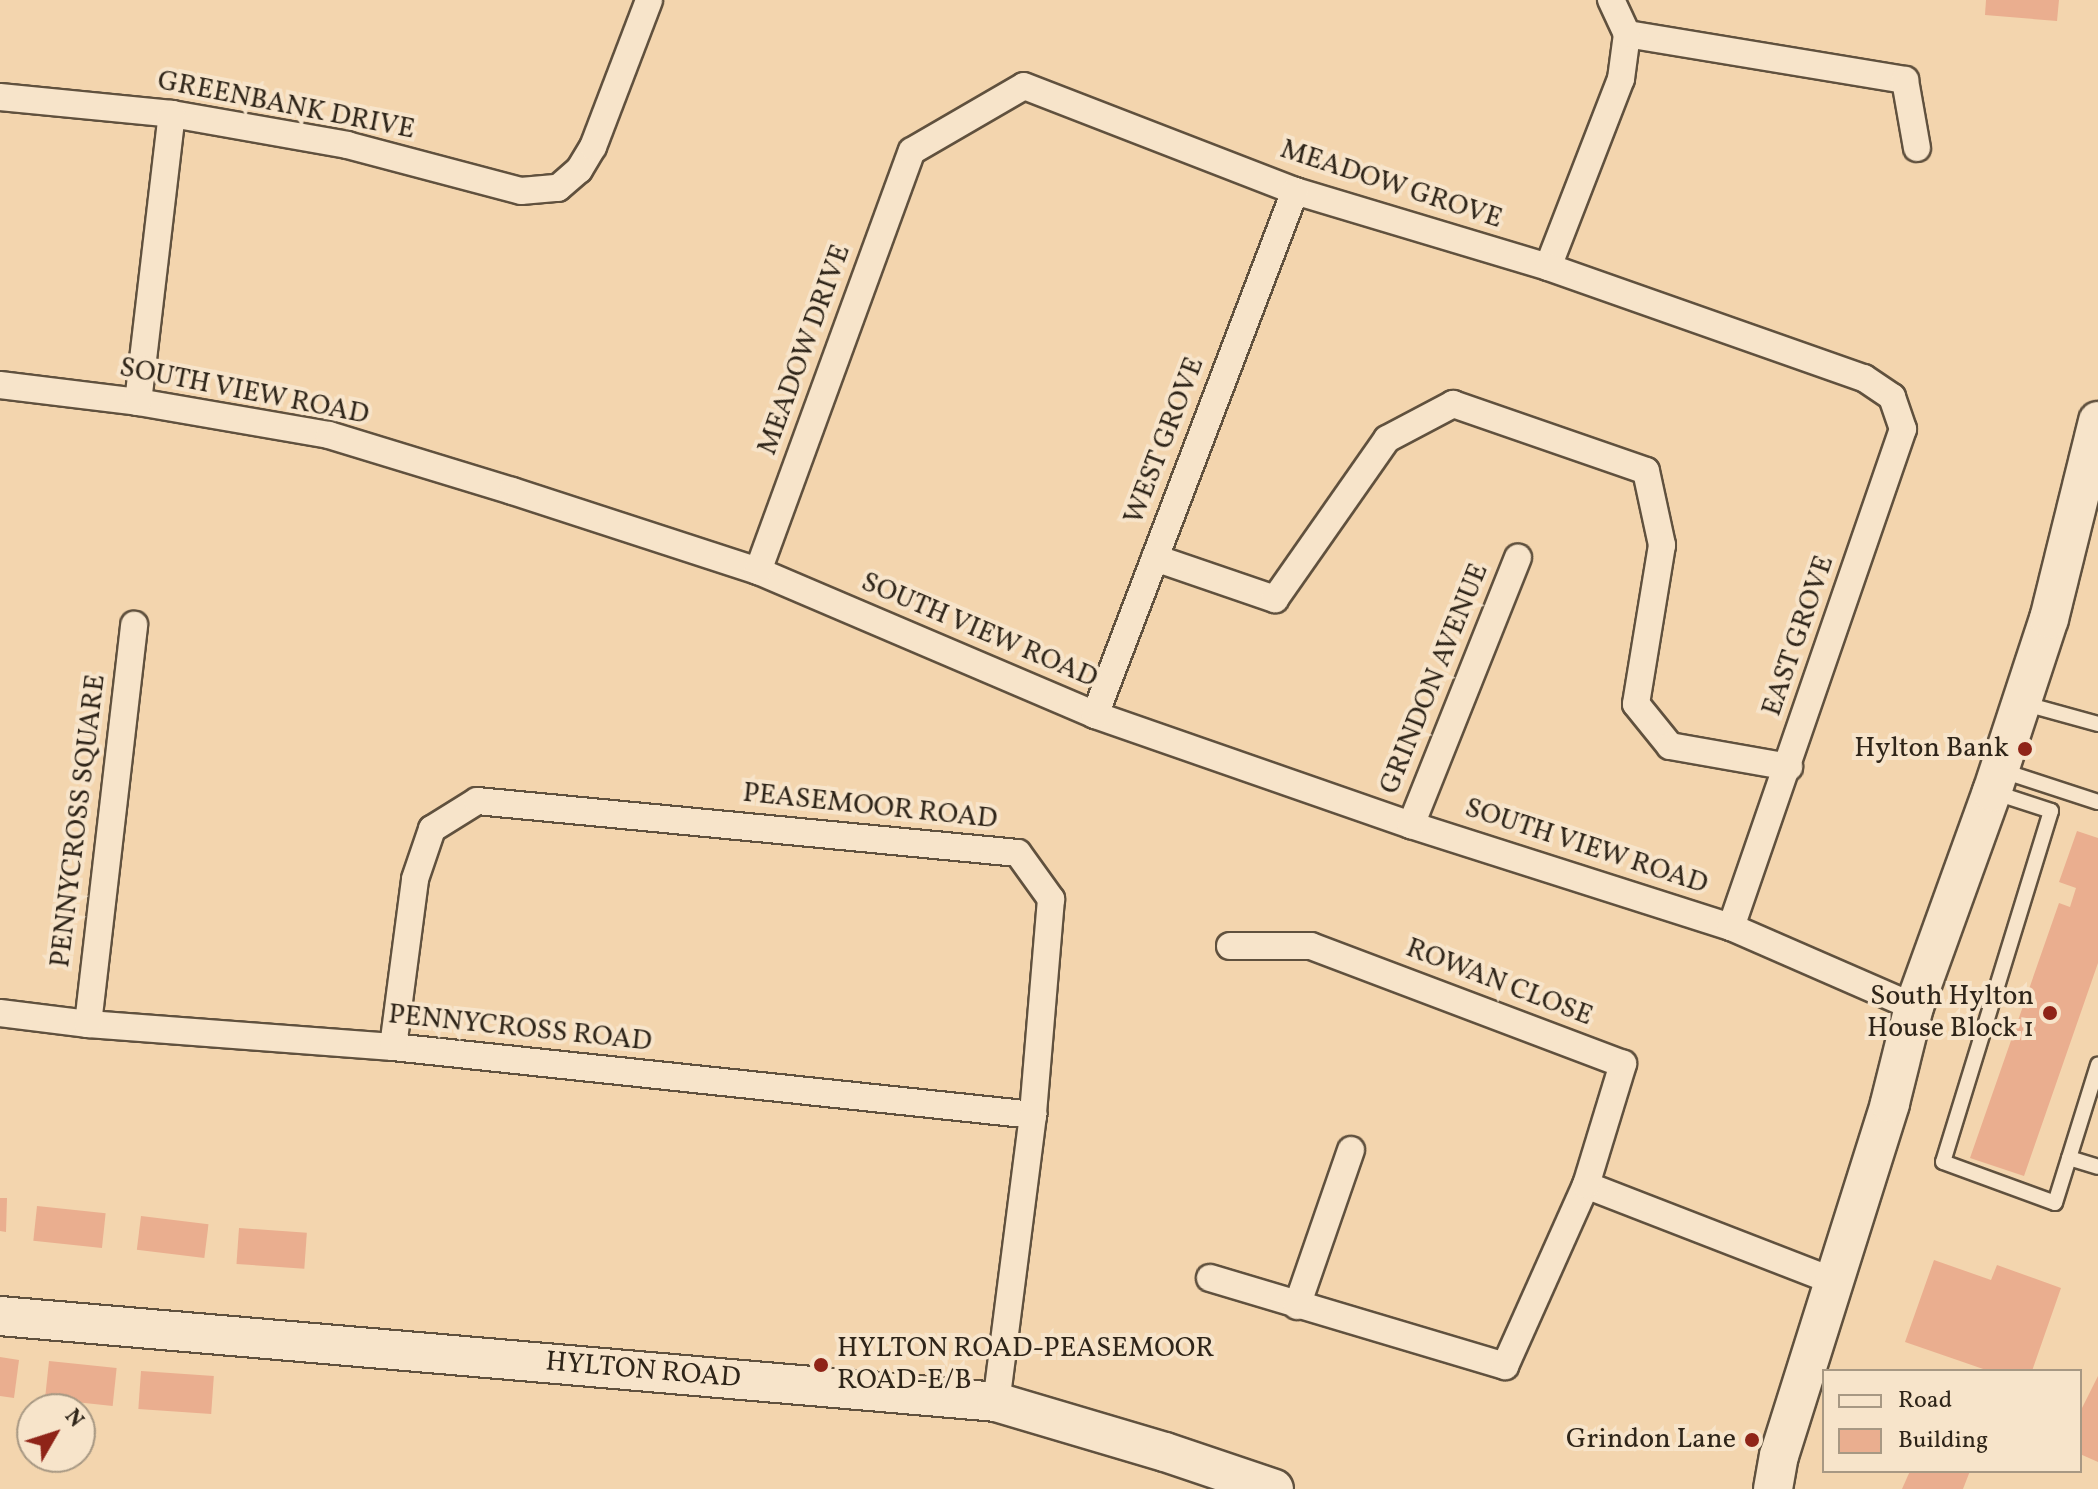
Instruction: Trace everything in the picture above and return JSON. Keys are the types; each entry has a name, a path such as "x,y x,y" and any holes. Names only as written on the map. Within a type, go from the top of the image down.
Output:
{"street":[{"name":"GREENBANK DRIVE","path":"0,97 172,114 347,145 521,191 558,188 579,170 593,147 649,0"},
{"path":"1548,267 1621,79 1627,34 1611,0"},
{"path":"1627,34 1905,80 1917,148"},
{"name":"MEADOW GROVE","path":"912,151 1024,86 1295,191 1548,267 1864,378"},
{"path":"138,402 172,114"},
{"name":"MEADOW DRIVE","path":"758,571 912,151"},
{"name":"WEST GROVE","path":"1095,715 1295,191"},
{"name":"EAST GROVE","path":"1731,927 1789,767 1903,429 1892,397 1864,378"},
{"name":"SOUTH VIEW ROAD","path":"0,385 138,402 329,435 758,571 1095,715 1411,825 1731,927 1914,1007"},
{"path":"1155,558 1275,599 1387,439 1453,404 1646,471 1662,545 1636,704 1670,746 1789,767"},
{"path":"1759,1489 1776,1472 1890,1103 1914,1007 1996,781 2049,619 2093,461 2098,421"},
{"name":"GRINDON AVENUE","path":"1411,825 1518,558"},
{"name":"PENNYCROSS SQUARE","path":"88,1024 134,625"},
{"name":"PEASEMOOR ROAD","path":"393,1047 415,879 432,829 477,801 1018,853 1051,899 1033,1115 996,1402"},
{"name":"ROWAN CLOSE","path":"1210,1278 1505,1366 1586,1185 1623,1064 1311,946 1230,946"},
{"name":"PENNYCROSS ROAD","path":"0,1013 88,1024 393,1047 1033,1115"},
{"path":"1297,1306 1351,1150"},
{"path":"1586,1185 1833,1281"},
{"name":"HYLTON ROAD","path":"0,1316 996,1402 1165,1452 1274,1489"}],"lane":[{"path":"2022,702 2098,724"},
{"path":"1996,781 2098,802"},
{"path":"1996,781 2051,811 1943,1162 2055,1203 2098,1065"},
{"path":"2069,1158 2098,1167"}],"building":[{"path":"1986,0 2059,0 2057,21 1985,15"},
{"name":"South Hylton House Block 1","path":"2077,831 2098,838 2098,963 2024,1176 1970,1158 2059,903 2070,907 2076,888 2059,882"},
{"path":"0,1198 7,1198 6,1232 0,1231"},
{"path":"37,1206 106,1213 102,1248 33,1241"},
{"path":"141,1216 208,1224 204,1258 137,1250"},
{"path":"239,1228 307,1233 304,1269 236,1264"},
{"path":"1934,1260 1991,1280 1997,1265 2061,1288 2033,1369 1983,1369 1905,1342"},
{"path":"0,1357 19,1360 14,1398 0,1396"},
{"path":"49,1361 117,1368 113,1406 96,1404 96,1393 46,1393"},
{"path":"141,1371 214,1376 211,1414 138,1409"},
{"path":"2098,1376 2098,1462 2082,1455 2082,1408"},
{"path":"1909,1473 1969,1473 1963,1489 1902,1489"}],"place":[{"name":"Hylton Bank","path":"2025,749"},
{"name":"South Hylton House Block 1","path":"2050,1013"},
{"name":"HYLTON ROAD-PEASEMOOR ROAD-E/B","path":"821,1365"},
{"name":"Grindon Lane","path":"1752,1440"}]}
